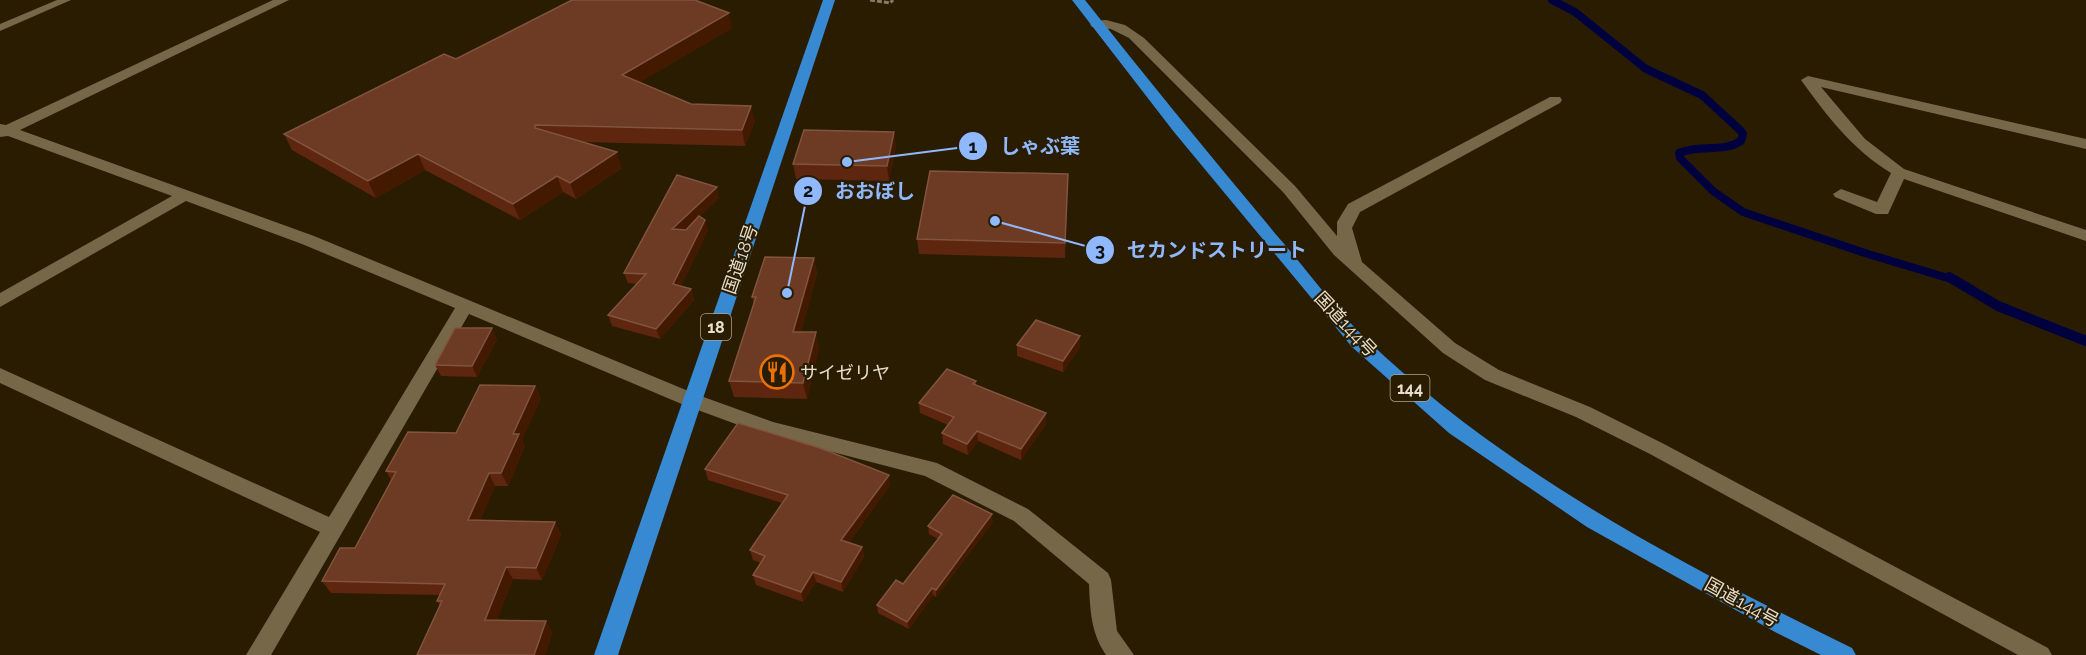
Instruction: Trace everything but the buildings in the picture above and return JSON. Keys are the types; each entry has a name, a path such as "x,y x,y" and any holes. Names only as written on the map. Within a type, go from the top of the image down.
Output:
{"highway":[{"name":"国道18号","path":"606,655 829,0"},
{"name":"国道144号","path":"1078,0 1179,129 1358,342 1456,428 1594,521 1783,625 1844,655"}],"street":[{"path":"2,131 283,0"},
{"path":"1097,24 1111,23 1140,40 1150,54 1290,189 1340,251 1449,348 1492,375 1583,412 1657,449 2040,655"},
{"path":"2086,144 1808,80 1860,146 1878,161 1899,172 2086,236"},
{"path":"1354,263 1343,229 1344,220 1354,208 1555,100"},
{"path":"2,131 187,194 466,304 691,400 770,429 930,469 1021,515 1101,580 1101,620 1114,649 1122,655"},
{"path":"1841,194 1882,210 1899,172"},
{"path":"0,301 187,194"},
{"path":"258,655 466,304"},
{"path":"0,375 332,528"}],"lane":[{"path":"0,28 66,0"}],"path":[{"path":"870,0 890,3 893,0"}],"waterway":[{"path":"1552,0 1575,12 1646,69 1702,95 1740,130 1743,134 1741,141 1734,145 1687,150 1679,153 1680,158 1713,191 1743,212 1951,279"},
{"path":"1949,277 1998,306 2086,341"}],"place":[{"name":"しゃぶ葉","path":"847,162"},
{"name":"セカンドストリート","path":"995,221"},
{"name":"おおぼし","path":"787,293"},
{"name":"サイゼリヤ","path":"777,372"}]}
